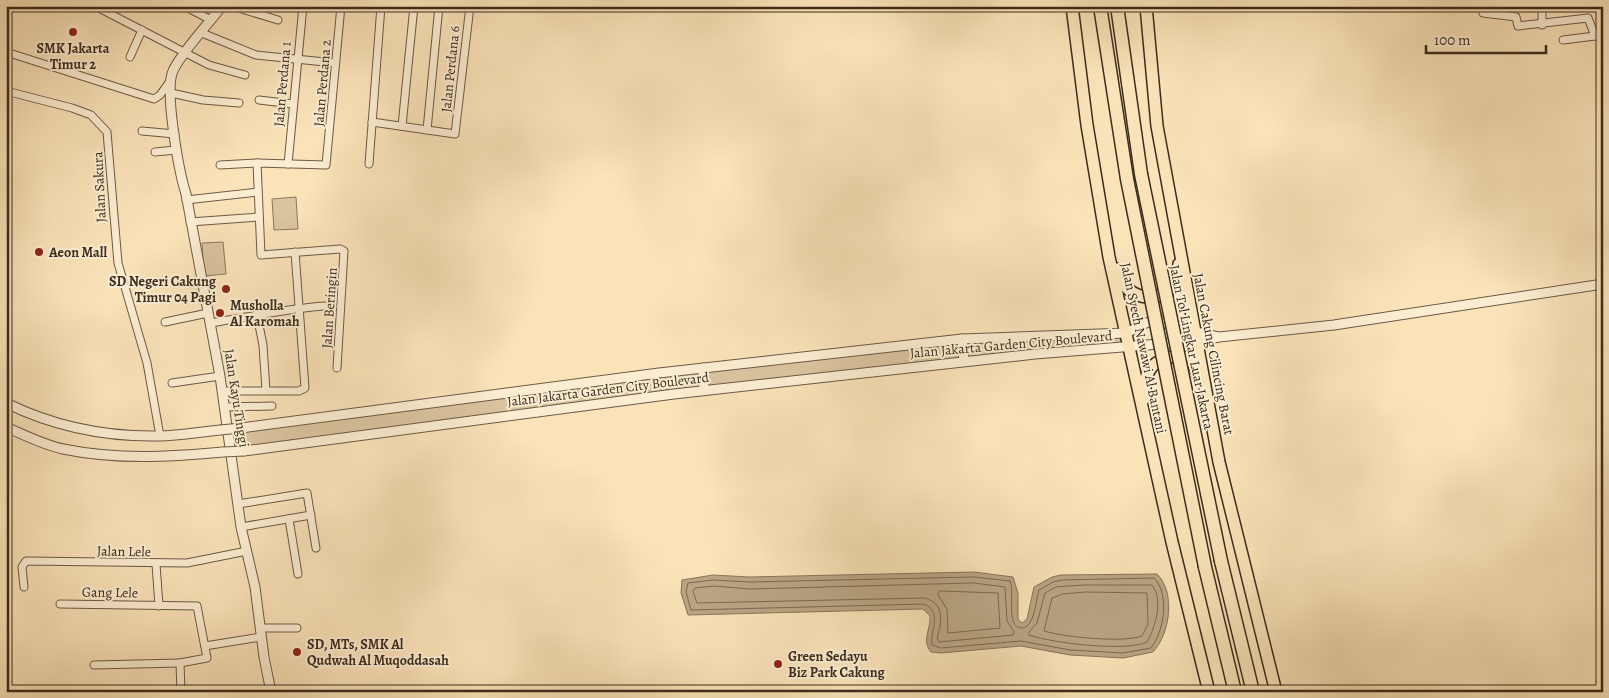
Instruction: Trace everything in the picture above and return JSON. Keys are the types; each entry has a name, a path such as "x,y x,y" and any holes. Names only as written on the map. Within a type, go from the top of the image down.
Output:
{"highway":[{"name":"Jalan Syech Nawawi Al Bantani","path":"1072,6 1087,125 1109,257 1172,542 1209,692"},
{"path":"1100,6 1127,179 1205,567 1236,692"},
{"name":"Jalan Tol Lingkar Luar Jakarta","path":"1117,6 1141,174 1221,561 1253,692"},
{"path":"1109,257 1127,288 1135,294 1147,297 1165,293 1172,287 1178,274 1180,250 1157,126 1146,6"},
{"name":"Jalan Cakung Cilincing Barat","path":"1180,250 1219,462 1276,692"},
{"path":"1144,417 1148,373 1158,361 1165,358 1185,358 1192,361 1209,403"}],"street":[{"path":"95,6 209,65 245,75"},
{"path":"184,6 211,20"},
{"name":"Jalan Kayu Tinggi","path":"222,6 173,70 171,93 176,150 220,376 241,527 255,587 271,692"},
{"path":"232,6 278,20"},
{"name":"Jalan Perdana 1","path":"288,164 303,6"},
{"name":"Jalan Perdana 2","path":"288,164 324,166 327,163 341,6"},
{"path":"368,164 381,6"},
{"path":"402,126 414,6"},
{"path":"372,122 427,130 439,6"},
{"name":"Jalan Perdana 6","path":"427,130 454,134 470,6"},
{"path":"1542,6 1542,25"},
{"path":"1483,13 1516,17 1518,26 1589,19 1594,36"},
{"path":"130,57 142,30"},
{"path":"202,33 256,55 335,63"},
{"path":"1563,40 1603,35"},
{"path":"6,52 154,99 160,95 171,79"},
{"name":"Jalan Sakura","path":"6,91 72,108 91,115 98,120 107,132 118,263 147,363 160,436"},
{"path":"171,93 203,100 239,103"},
{"path":"259,100 293,104"},
{"path":"142,131 175,134"},
{"path":"155,152 176,150"},
{"path":"222,391 299,391 305,388 295,252 262,255 257,163"},
{"path":"220,165 288,164"},
{"path":"186,200 258,192"},
{"path":"190,222 259,217"},
{"name":"Jalan Beringin","path":"295,252 342,249 344,253 337,368"},
{"name":"Jalan Jakarta Garden City Boulevard","path":"6,427 62,448 117,457 166,457 244,451 704,390 964,361 1129,347 1196,336 1222,337 1334,326 1603,284"},
{"path":"165,322 257,315 324,306"},
{"path":"257,315 263,345 266,390"},
{"name":"Jalan Jakarta Garden City Boulevard","path":"6,403 28,414 69,426 120,435 160,436 241,428 703,368 962,339 1127,333 1155,320 1169,322 1196,336"},
{"path":"962,339 964,361"},
{"path":"703,368 704,390"},
{"path":"172,383 220,376"},
{"path":"225,407 272,406"},
{"path":"238,504 305,492 308,495 316,548"},
{"path":"241,527 311,515"},
{"path":"289,519 298,574"},
{"name":"Jalan Lele","path":"24,587 23,564 26,561 156,564 208,560 247,551"},
{"path":"156,564 158,606"},
{"name":"Gang Lele","path":"60,604 197,606 205,646"},
{"path":"94,665 180,663 206,659 205,646 261,633 297,628"},
{"path":"180,663 181,692"}],"shaded area":[{"path":"296,197 298,229 274,230 272,199"},
{"path":"223,242 226,274 204,276 202,243"},
{"path":"1118,333 1129,347 964,361 233,451 230,429 962,339"}],"water":[{"path":"974,572 1013,577 1018,593 1018,619 1022,623 1027,619 1034,587 1052,577 1061,575 1157,574 1163,582 1169,602 1167,624 1159,644 1153,652 1123,658 1070,655 1021,646 941,653 931,652 928,648 927,639 930,616 923,609 688,615 681,593 682,580 713,575 749,577"}],"place":[{"name":"SMK Jakarta Timur 2","path":"73,32"},
{"name":"Aeon Mall","path":"39,252"},
{"name":"SD Negeri Cakung Timur 04 Pagi","path":"226,289"},
{"name":"Musholla Al Karomah","path":"220,313"},
{"name":"SD, MTs, SMK Al Qudwah Al Muqoddasah","path":"297,652"},
{"name":"Green Sedayu Biz Park Cakung","path":"778,664"}]}
